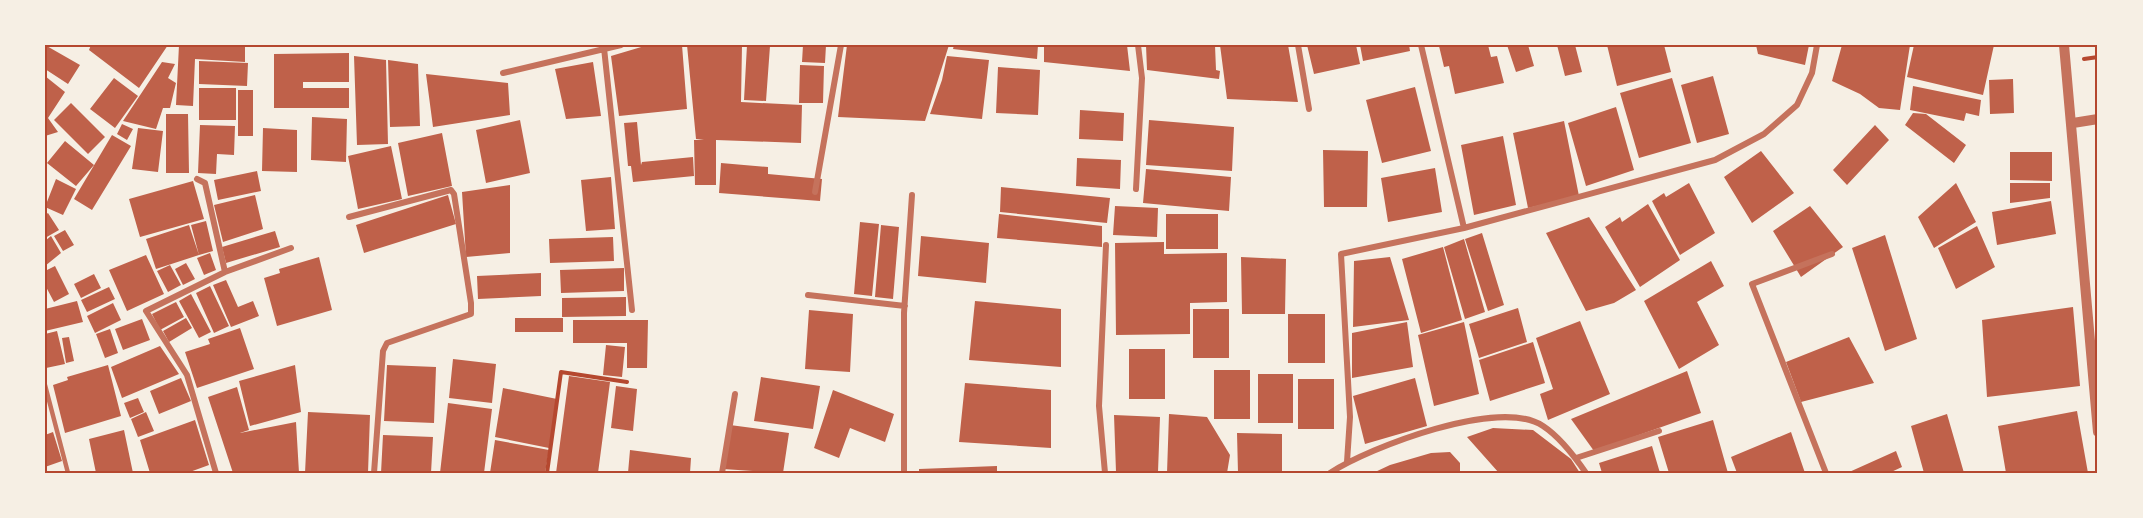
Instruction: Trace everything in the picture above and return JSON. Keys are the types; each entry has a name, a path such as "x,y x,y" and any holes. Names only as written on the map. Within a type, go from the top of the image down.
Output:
{"street":[{"path":"503,73 621,45"},
{"path":"815,192 841,45"},
{"path":"1136,189 1142,78 1138,45"},
{"path":"1298,45 1309,109"},
{"path":"1421,45 1464,228"},
{"path":"1347,462 1350,417 1341,254 1464,228 1715,160 1764,134 1797,105 1812,73 1817,45"},
{"path":"2064,45 2073,123 2098,432"},
{"path":"604,48 632,310"},
{"path":"2073,123 2098,120"},
{"path":"197,179 205,183 225,272"},
{"path":"350,217 451,190 454,194 471,303 471,314 387,343 383,351 374,473"},
{"path":"904,473 904,306 912,195"},
{"path":"1105,473 1099,406 1106,245"},
{"path":"216,473 187,375 146,311 225,272 291,248"},
{"path":"1826,473 1752,284 1832,254"},
{"path":"808,295 904,306"},
{"path":"722,473 735,394"},
{"path":"1330,473 1347,462 1389,443 1483,418 1515,417 1542,425 1576,458 1586,473"},
{"path":"1576,458 1659,431"}],"lane":[{"path":"45,385 68,473"}],"path":[{"path":"547,473 561,372 627,382"}],"building":[{"path":"45,45 80,65 68,84 45,69"},
{"path":"91,45 168,45 139,88 89,50"},
{"path":"179,45 245,45 245,62 195,59 193,106 176,105"},
{"path":"648,45 682,45 687,109 619,116 611,56"},
{"path":"687,45 742,45 741,102 802,105 801,143 716,140 716,185 695,185 694,140 704,140 696,139"},
{"path":"747,45 770,46 766,101 744,100"},
{"path":"803,45 826,45 825,63 802,62"},
{"path":"847,45 949,45 925,121 838,117"},
{"path":"954,45 1038,45 1037,59 953,49"},
{"path":"1044,45 1127,45 1130,71 1044,62"},
{"path":"1146,45 1215,45 1216,70 1220,71 1219,79 1147,70"},
{"path":"1220,45 1288,45 1298,102 1227,99"},
{"path":"1307,45 1356,45 1360,64 1314,74"},
{"path":"1360,45 1409,45 1410,51 1363,61"},
{"path":"1488,45 1491,57 1497,56 1504,83 1455,94 1449,66 1444,67 1439,46"},
{"path":"1507,45 1528,45 1534,66 1516,72"},
{"path":"1557,45 1575,45 1582,72 1565,76"},
{"path":"1607,45 1664,45 1671,72 1617,86"},
{"path":"1756,45 1809,45 1805,65 1758,54"},
{"path":"1842,45 1910,45 1900,110 1879,108 1860,94 1832,81"},
{"path":"1914,45 1994,45 1983,95 1907,77"},
{"path":"349,53 349,82 303,82 303,88 349,88 349,108 274,108 274,54"},
{"path":"354,56 386,60 388,144 357,145"},
{"path":"947,56 989,60 982,119 930,114 942,80"},
{"path":"388,60 418,64 420,126 390,127"},
{"path":"199,61 248,63 247,86 199,84"},
{"path":"162,62 175,64 168,78 176,83 170,108 163,108 156,129 123,121"},
{"path":"593,62 601,116 566,119 555,69"},
{"path":"800,65 824,66 823,103 799,103"},
{"path":"998,67 1040,70 1038,115 996,113"},
{"path":"426,74 508,83 510,115 433,127"},
{"path":"45,76 65,92 48,118 58,132 45,136"},
{"path":"1713,76 1729,134 1697,143 1681,85"},
{"path":"114,78 138,96 115,128 90,109"},
{"path":"1672,78 1691,143 1639,158 1620,93"},
{"path":"2013,79 2014,113 1990,114 1989,80"},
{"path":"1913,86 1981,100 1979,116 1966,113 1964,121 1910,110"},
{"path":"1415,87 1431,151 1382,163 1366,100"},
{"path":"199,88 236,88 236,120 199,120"},
{"path":"238,90 253,90 253,136 238,136"},
{"path":"71,103 105,137 88,154 54,120"},
{"path":"1616,107 1634,170 1586,186 1568,123"},
{"path":"1080,110 1124,113 1123,141 1079,139"},
{"path":"1913,113 1926,114 1966,145 1954,163 1905,125"},
{"path":"166,114 188,114 189,173 166,173"},
{"path":"312,117 347,119 346,162 311,160"},
{"path":"520,120 530,173 486,183 476,130"},
{"path":"1149,120 1234,127 1232,171 1146,165"},
{"path":"1564,121 1579,196 1528,208 1513,133"},
{"path":"637,122 641,165 642,162 693,157 694,176 633,182 631,166 628,166 624,123"},
{"path":"122,124 133,129 127,140 117,134"},
{"path":"200,125 235,126 234,155 217,154 216,174 198,173"},
{"path":"1875,125 1889,140 1847,185 1833,170"},
{"path":"138,128 163,131 158,172 132,169"},
{"path":"263,128 297,130 297,172 262,171"},
{"path":"442,133 452,186 408,196 398,143"},
{"path":"112,135 131,146 92,210 74,199"},
{"path":"1503,136 1516,205 1474,215 1461,145"},
{"path":"65,141 94,165 76,186 47,163"},
{"path":"391,146 402,199 358,209 348,156"},
{"path":"1323,150 1368,151 1367,207 1324,207"},
{"path":"1761,151 1794,193 1752,223 1724,177"},
{"path":"2010,152 2052,152 2052,181 2010,180"},
{"path":"1077,158 1121,160 1120,189 1076,186"},
{"path":"721,163 768,167 768,174 822,179 820,201 719,193"},
{"path":"1435,168 1442,212 1388,222 1381,178"},
{"path":"1146,169 1231,177 1229,211 1143,203"},
{"path":"257,171 261,191 218,200 214,180"},
{"path":"611,177 615,229 586,231 581,180"},
{"path":"56,179 76,189 63,215 45,207"},
{"path":"193,181 204,219 140,237 129,199"},
{"path":"1689,183 1715,233 1680,255 1652,201 1664,193 1666,197"},
{"path":"1956,183 1976,222 1934,248 1918,217"},
{"path":"2010,183 2050,183 2050,198 2010,203"},
{"path":"510,185 510,253 466,257 462,192"},
{"path":"1001,187 1110,198 1107,223 1000,212"},
{"path":"255,195 263,229 223,242 214,205"},
{"path":"448,195 456,224 364,253 356,225"},
{"path":"2051,201 2056,234 1997,245 1992,212"},
{"path":"1648,204 1680,260 1640,287 1605,227 1620,217 1622,222"},
{"path":"1115,206 1158,208 1157,237 1113,235"},
{"path":"1810,206 1843,247 1801,277 1773,231"},
{"path":"48,213 59,230 45,238 45,215"},
{"path":"999,214 1102,226 1102,247 997,238"},
{"path":"1166,214 1218,214 1218,249 1166,249"},
{"path":"1589,217 1636,290 1614,303 1586,311 1546,233"},
{"path":"206,221 213,251 199,255 191,225"},
{"path":"860,222 879,224 872,296 854,294"},
{"path":"189,225 199,255 156,269 146,239"},
{"path":"881,225 899,227 893,299 875,297"},
{"path":"1977,226 1995,267 1956,289 1938,248"},
{"path":"65,230 74,245 63,251 54,236"},
{"path":"275,231 280,247 226,263 222,247"},
{"path":"1482,233 1504,305 1488,311 1465,239"},
{"path":"1885,235 1917,339 1885,351 1852,248"},
{"path":"51,236 61,253 45,266 45,241"},
{"path":"921,236 989,243 986,283 918,276"},
{"path":"613,237 614,261 550,263 549,239"},
{"path":"1464,239 1485,312 1465,319 1444,247"},
{"path":"1164,242 1164,254 1227,253 1227,302 1190,303 1190,334 1116,335 1115,243"},
{"path":"1443,247 1462,320 1421,333 1402,259"},
{"path":"210,253 216,270 204,275 197,258"},
{"path":"146,255 164,294 127,311 109,270"},
{"path":"319,257 332,310 277,326 264,278 280,273 279,269"},
{"path":"1241,257 1286,259 1285,314 1242,314"},
{"path":"1390,257 1409,320 1353,327 1354,261"},
{"path":"1711,261 1724,286 1697,302 1719,345 1679,369 1644,301"},
{"path":"186,263 195,279 183,285 175,269"},
{"path":"170,265 181,285 168,292 157,271"},
{"path":"55,266 69,294 54,302 45,285 45,271"},
{"path":"624,268 624,291 561,293 560,270"},
{"path":"541,273 541,296 478,299 477,276"},
{"path":"94,274 101,288 81,298 74,284"},
{"path":"226,280 238,307 253,301 259,316 231,327 213,285"},
{"path":"210,286 229,326 214,333 196,293"},
{"path":"109,287 115,299 87,312 81,300"},
{"path":"191,294 211,332 199,338 179,301"},
{"path":"626,297 626,316 562,317 562,298"},
{"path":"77,301 83,322 45,331 45,309"},
{"path":"975,301 1061,309 1061,367 969,360"},
{"path":"176,302 184,317 160,330 152,314"},
{"path":"113,303 121,320 95,333 87,316"},
{"path":"2073,307 2080,386 1987,397 1982,320"},
{"path":"1518,308 1527,342 1479,358 1469,324"},
{"path":"1193,309 1229,309 1229,358 1193,358"},
{"path":"809,310 853,314 850,372 805,369"},
{"path":"1288,314 1325,314 1325,363 1288,363"},
{"path":"186,318 192,328 169,342 163,331"},
{"path":"515,318 563,318 563,332 515,332"},
{"path":"142,319 150,340 123,350 115,329"},
{"path":"573,320 648,320 647,368 627,368 627,343 573,343"},
{"path":"1580,321 1610,394 1548,420 1540,394 1553,389 1536,338"},
{"path":"1407,322 1413,367 1352,378 1352,333"},
{"path":"1464,322 1479,394 1434,406 1418,335"},
{"path":"240,328 254,369 197,388 185,352 210,344 208,339"},
{"path":"110,329 118,353 105,358 96,334"},
{"path":"57,331 65,364 46,368 45,334"},
{"path":"69,337 74,361 66,363 62,338"},
{"path":"1849,337 1874,383 1801,402 1786,362"},
{"path":"1533,342 1545,383 1490,401 1479,360"},
{"path":"606,345 625,347 622,377 603,375"},
{"path":"160,346 179,374 122,398 111,367"},
{"path":"1129,349 1165,349 1165,399 1129,399"},
{"path":"453,359 496,364 492,403 449,398"},
{"path":"108,365 121,416 65,433 53,385 68,380 67,377"},
{"path":"295,365 301,412 250,426 239,381"},
{"path":"387,365 436,367 434,423 384,421"},
{"path":"1214,370 1250,370 1250,419 1214,419"},
{"path":"1687,371 1701,413 1594,451 1571,419"},
{"path":"1258,374 1293,374 1293,423 1258,423"},
{"path":"569,376 610,382 598,473 556,473"},
{"path":"761,377 820,386 813,429 754,421"},
{"path":"181,378 191,401 159,414 150,391"},
{"path":"1415,378 1427,426 1365,444 1353,396"},
{"path":"1298,379 1334,379 1334,429 1298,429"},
{"path":"965,383 1051,390 1051,448 959,442"},
{"path":"616,386 637,389 633,431 611,428"},
{"path":"237,387 249,430 240,433 296,422 299,473 233,473 208,397"},
{"path":"503,388 557,399 549,448 495,437"},
{"path":"833,390 894,414 885,442 850,428 839,458 814,448"},
{"path":"138,398 144,412 130,418 124,403"},
{"path":"448,403 492,409 484,473 440,473"},
{"path":"2077,411 2088,473 2006,473 1998,426"},
{"path":"146,412 154,431 138,437 131,419"},
{"path":"308,412 370,415 368,473 305,473"},
{"path":"1169,414 1207,417 1230,455 1227,473 1167,473"},
{"path":"1947,414 1964,473 1924,473 1911,426"},
{"path":"1114,415 1160,417 1158,472 1116,472"},
{"path":"195,420 209,465 187,473 150,473 140,440"},
{"path":"1713,420 1728,473 1669,473 1658,437"},
{"path":"730,425 789,433 783,473 723,469"},
{"path":"1493,428 1533,430 1571,459 1580,473 1499,473 1467,437"},
{"path":"124,430 133,473 96,473 89,439"},
{"path":"53,432 62,461 45,467 45,435"},
{"path":"1791,432 1805,473 1737,473 1731,457"},
{"path":"1237,433 1282,434 1282,473 1238,473"},
{"path":"383,435 433,437 431,473 381,473"},
{"path":"495,440 549,450 545,473 490,473"},
{"path":"1652,446 1660,473 1602,473 1599,463"},
{"path":"630,450 691,458 690,473 628,473"},
{"path":"1896,451 1902,467 1889,473 1847,473"},
{"path":"1450,452 1460,463 1460,473 1373,473 1390,465 1431,453"},
{"path":"997,466 997,473 919,473 919,469"}]}
